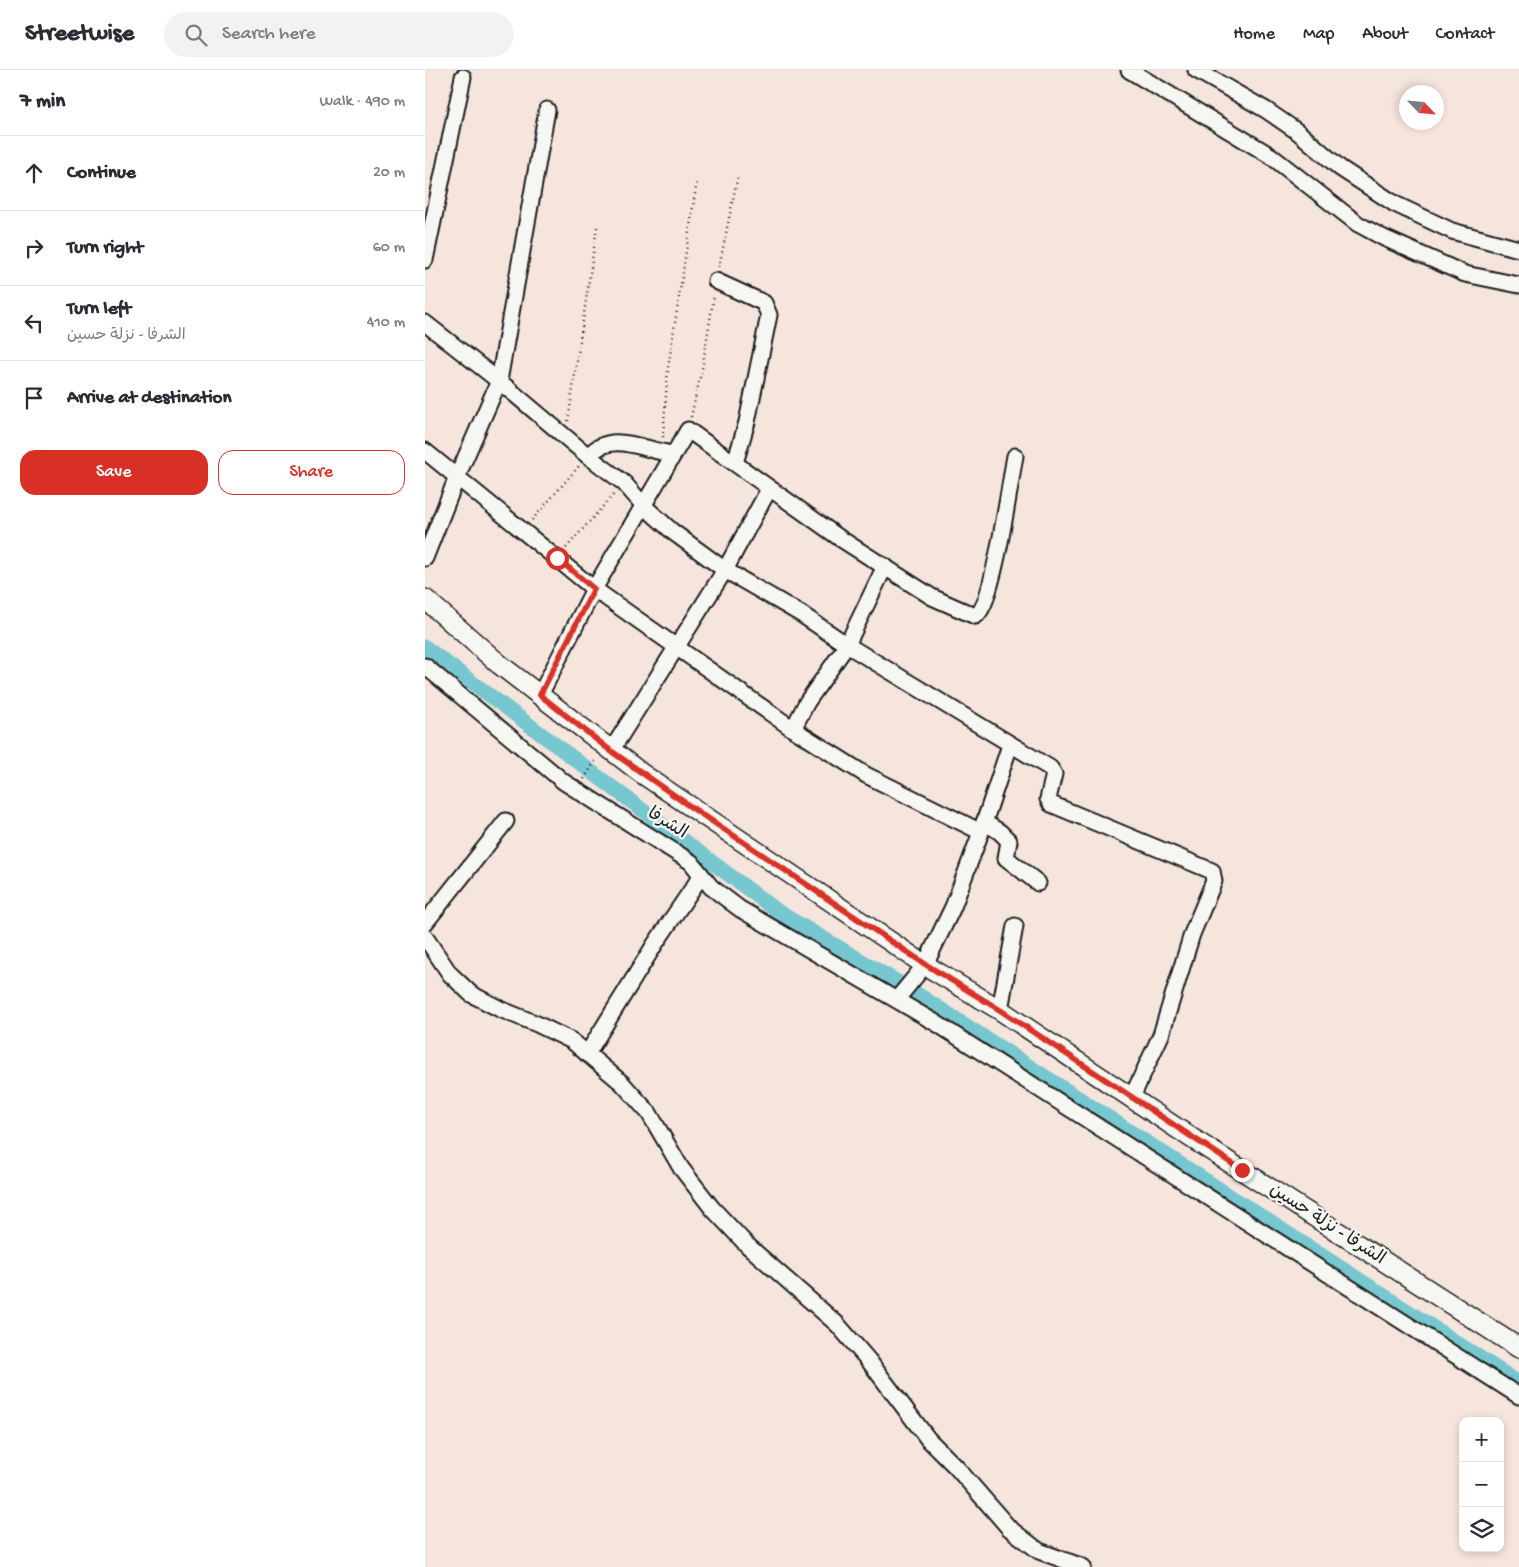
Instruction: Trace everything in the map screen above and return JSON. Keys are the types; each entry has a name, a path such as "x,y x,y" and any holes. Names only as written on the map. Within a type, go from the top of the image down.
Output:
{"street":[{"path":"1129,70 1271,156 1358,224 1465,274 1519,285"},
{"path":"1196,70 1266,110 1298,132 1347,172 1395,204 1452,230 1519,249"},
{"path":"425,260 463,77"},
{"path":"425,558 457,477 499,381 547,110"},
{"path":"716,281 764,303 769,315 747,422 735,463"},
{"path":"425,324 499,381 588,456 624,483 645,507 673,532 725,570 801,614 847,645 1053,770 1048,799 1051,804 1142,840 1209,869 1215,874 1214,881 1187,949 1161,1035 1132,1097"},
{"path":"540,695 594,589 645,507 668,453 688,430 811,520 945,605 975,616 978,615 986,600 998,554 1015,456"},
{"path":"588,456 599,447 610,442 622,442 668,453"},
{"path":"425,450 594,589 793,729 866,774 983,827 1000,832 1009,841 1006,858 1038,883"},
{"path":"611,751 725,570 769,489"},
{"path":"793,729 807,702 847,645 885,566"},
{"name":"الشرفا - نزلة حسين","path":"425,599 499,664 611,751 919,971 1000,1010 1190,1137 1519,1348"},
{"name":"الشرفا","path":"425,666 558,777 683,857 697,868 701,876 711,887 739,909 899,996 1155,1165 1298,1253 1365,1299 1519,1396"},
{"path":"899,996 919,971 953,907 983,827 1010,745"},
{"path":"425,923 506,821"},
{"path":"587,1054 655,944 701,876"},
{"path":"1000,1010 1015,926"},
{"path":"425,937 450,974 471,994 499,1009 537,1024 572,1042 622,1083 641,1104 689,1180 718,1215 747,1245 837,1324 869,1361 927,1439 956,1467 1009,1528 1039,1551 1083,1567"}],"path":[{"path":"688,430 702,369 716,281 738,175"},
{"path":"668,453 667,368 697,181"},
{"path":"566,438 597,227"},
{"path":"523,531 588,456"},
{"path":"557,558 624,483"},
{"path":"581,784 594,764"}],"waterway":[{"path":"425,647 780,913 911,990 1519,1383"}],"route":[{"path":"557,558 594,589 540,695 611,751 688,805 925,964 1000,1010 1242,1170"}]}
